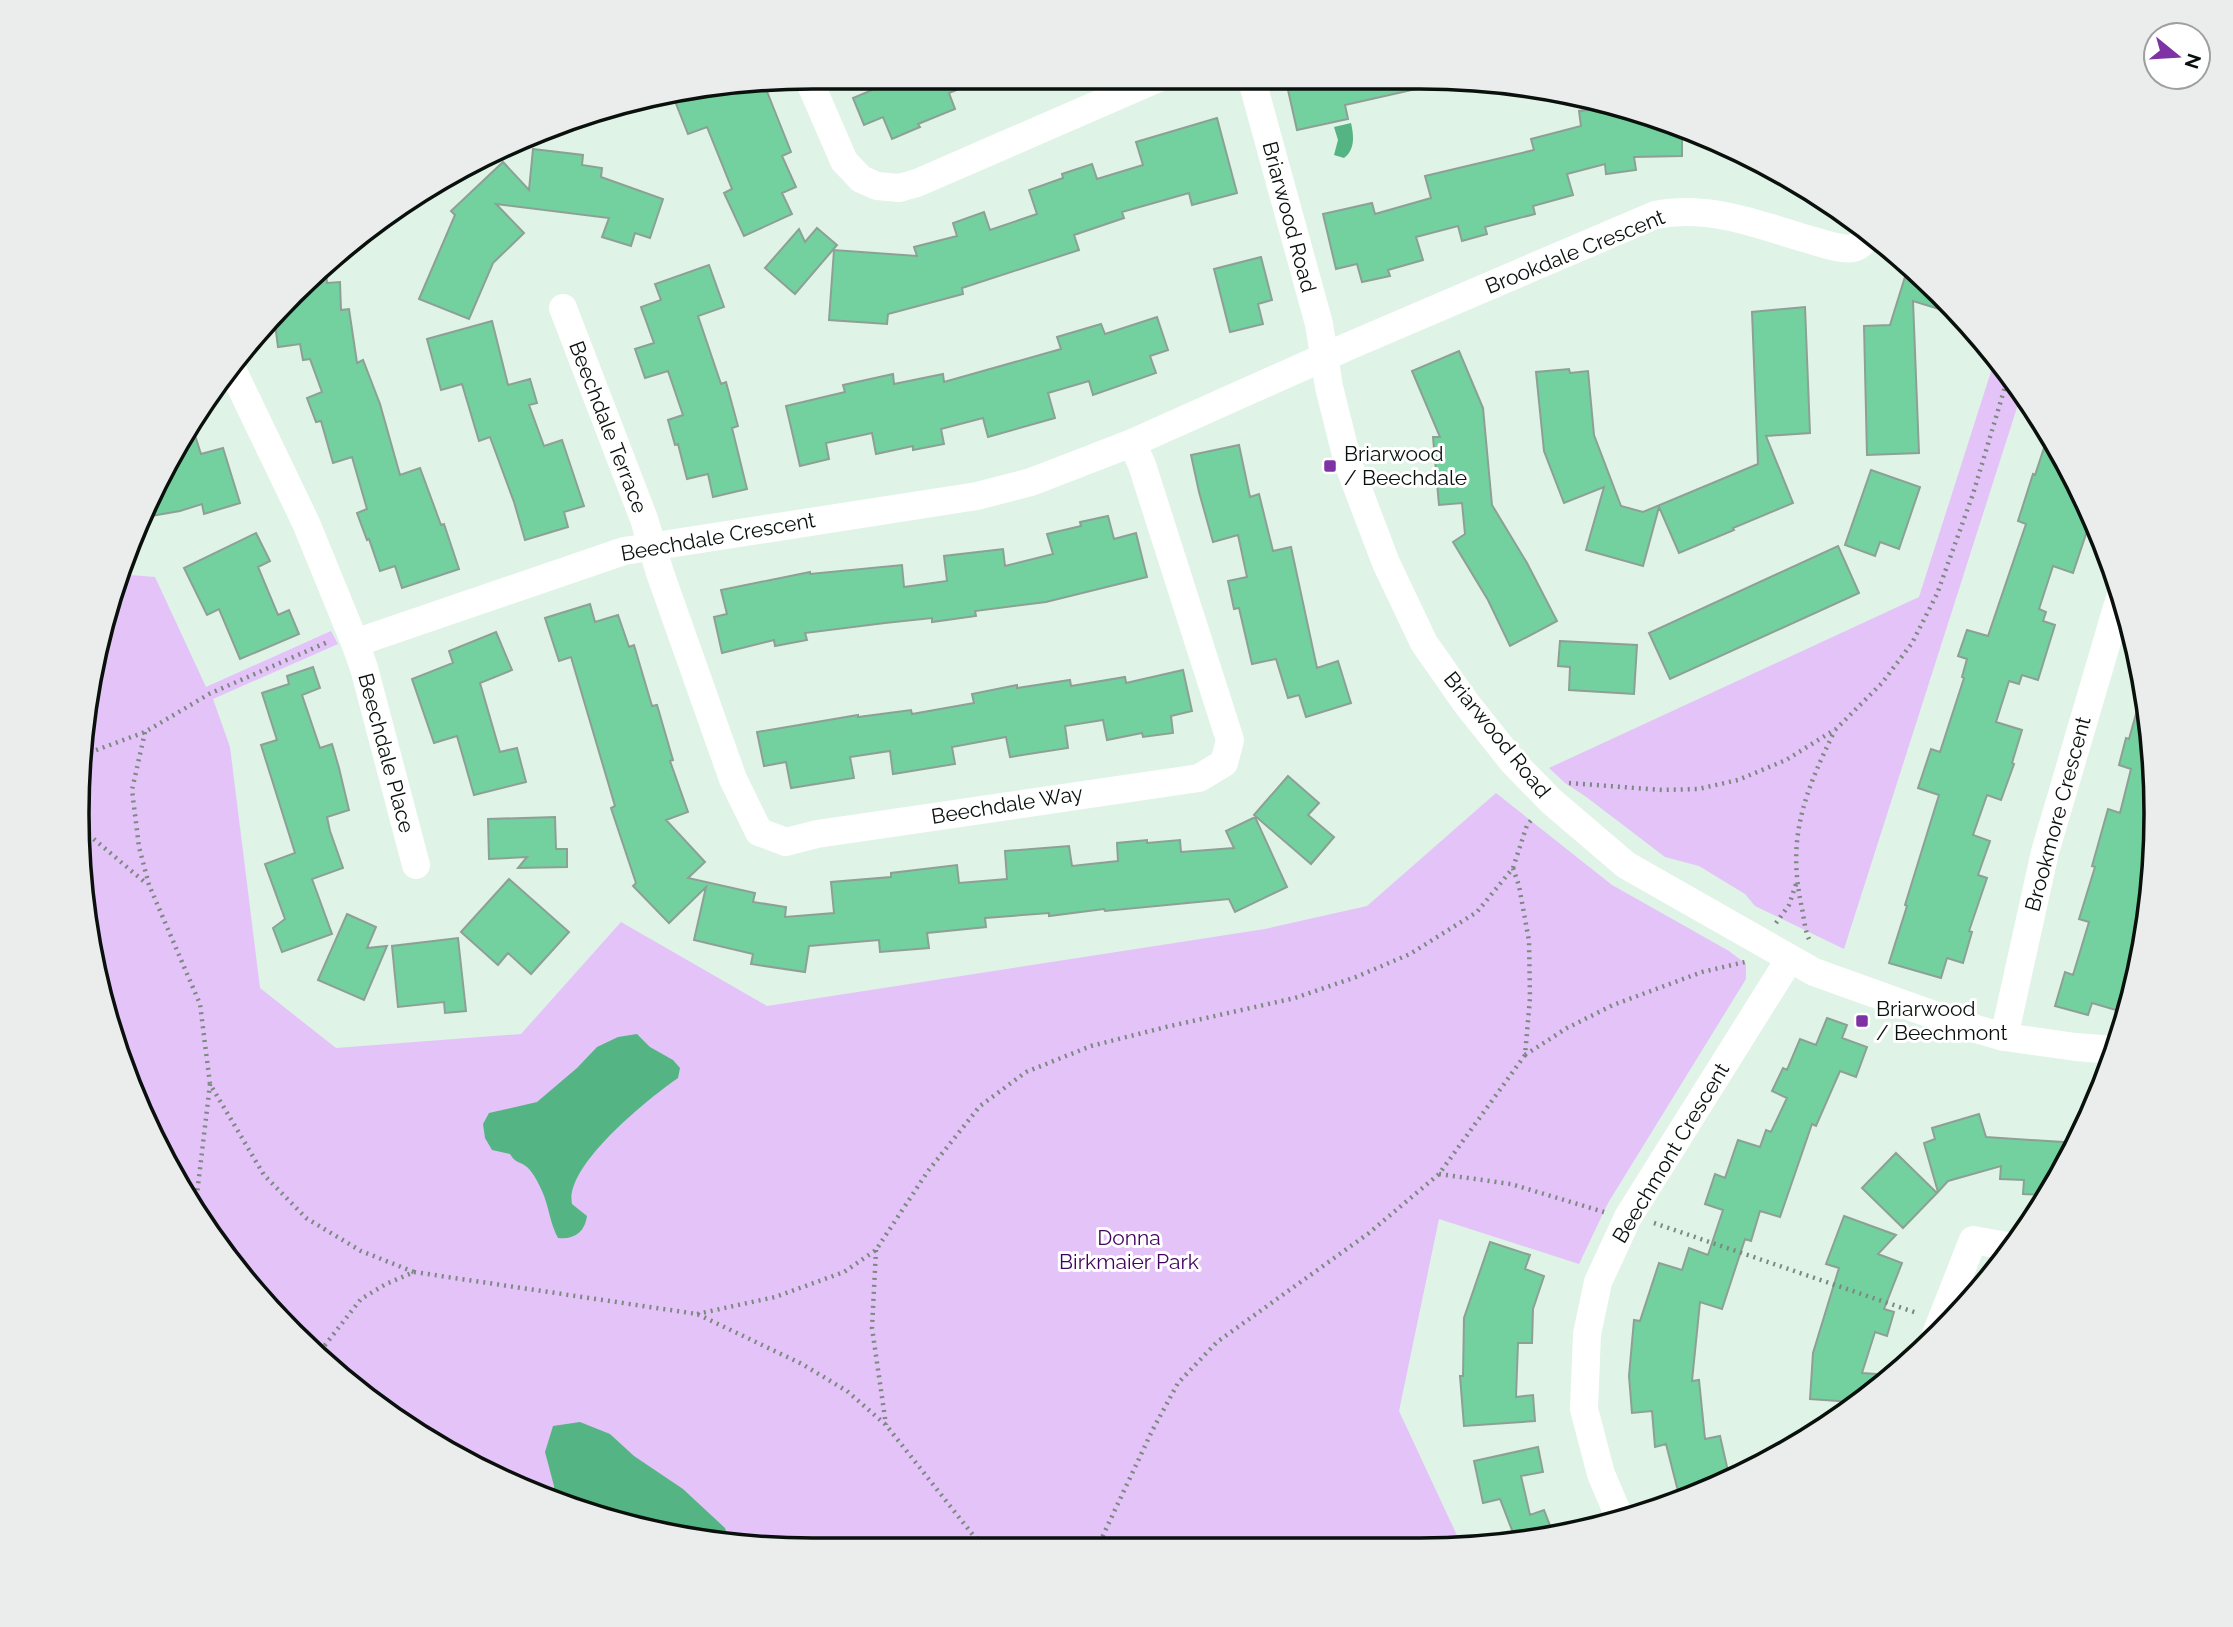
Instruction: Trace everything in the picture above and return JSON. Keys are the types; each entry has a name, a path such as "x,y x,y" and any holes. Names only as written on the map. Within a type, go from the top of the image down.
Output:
{"street":[{"path":"813,89 844,160 861,178 877,186 899,188 917,183 1133,89"},
{"name":"Briarwood Road","path":"1254,89 1319,324 1329,387 1348,463 1386,563 1424,643 1513,762 1551,801 1626,865 1801,966 1959,1024 2004,1037 2104,1048"},
{"name":"Brookdale Crescent","path":"1324,357 1655,215 1676,211 1730,216 1829,245 1853,248 1864,242"},
{"name":"Beechdale Terrace","path":"563,308 652,546"},
{"name":"Beechdale Crescent","path":"351,631 624,551 977,496 1031,482 1132,443 1324,357"},
{"path":"236,377 306,523 351,631"},
{"name":"Beechdale Way","path":"652,546 733,779 759,832 786,842 817,834 1164,781 1199,778 1224,763 1230,740 1142,465 1132,443"},
{"name":"Beechdale Place","path":"351,631 364,668 416,865"},
{"name":"Brookmore Crescent","path":"2004,1037 2045,852 2120,640"},
{"name":"Beechmont Crescent","path":"1616,1510 1601,1474 1584,1409 1587,1334 1598,1282 1628,1217 1801,966"},
{"path":"1930,1324 1973,1240 2001,1245"}],"path":[{"path":"697,1314 775,1297 844,1272 876,1250 928,1171 980,1106 1026,1072 1091,1046 1295,998 1356,977 1410,954 1477,912 1513,868 1527,825 1569,783 1662,790 1698,789 1738,780 1786,760 1836,729 1882,683 1912,643 1937,594 1973,494 2005,388"},
{"path":"92,751 145,732 209,694 331,641 325,627 351,631"},
{"path":"1801,966 1826,948 1808,939 1796,884 1796,841 1811,779 1836,729"},
{"path":"145,732 132,790 139,847 149,885 200,1004 210,1084 197,1194"},
{"path":"90,836 149,885"},
{"path":"1513,868 1529,941 1530,998 1525,1055"},
{"path":"1102,1538 1152,1431 1178,1383 1217,1342 1369,1233 1438,1174 1525,1055 1567,1028 1613,1005 1702,972 1750,960 1789,905 1796,884"},
{"path":"210,1084 264,1175 306,1218 360,1251 414,1272 697,1314 802,1364 847,1391 886,1426 977,1538"},
{"path":"1438,1174 1511,1184 1648,1221 1930,1324"},
{"path":"876,1250 872,1328 886,1426"},
{"path":"324,1347 361,1299 414,1272"}],"green space":[{"path":"1992,370 2018,405 1844,949 1755,906 1745,894 1699,866 1665,857 1565,783 1549,768 1919,597"},
{"name":"Donna Birkmaier Park","path":"130,575 155,577 206,687 331,631 338,644 213,699 230,747 260,988 336,1048 521,1034 621,922 767,1006 1265,929 1367,906 1496,793 1612,885 1729,951 1746,964 1746,979 1608,1203 1579,1264 1439,1219 1399,1411 1457,1536 814,1538 719,1532 626,1513 536,1483 451,1441 411,1416 336,1358 301,1326 239,1254 186,1176 144,1091 128,1046 103,955 95,908 89,814 95,719 103,672"}],"shaded area":[{"path":"1351,123 1353,138 1348,155 1344,158 1334,155 1338,140 1334,127"},
{"path":"637,1034 650,1047 673,1060 680,1068 678,1078 630,1117 594,1153 573,1188 572,1204 587,1216 584,1226 574,1236 558,1238 534,1175 510,1154 492,1150 485,1138 483,1124 489,1113 537,1102 597,1047 618,1037"},
{"path":"580,1422 610,1434 634,1456 683,1489 727,1533 626,1513 554,1489 545,1452 553,1426"}],"building":[{"path":"874,89 959,89 949,93 955,109 918,124 920,127 892,139 883,117 864,125 853,98"},
{"path":"1416,89 1345,105 1348,119 1297,130 1288,90"},
{"path":"767,91 791,152 782,156 796,187 782,193 792,214 744,236 724,193 732,189 707,127 688,134 676,102"},
{"path":"1590,110 1607,114 1682,139 1682,156 1634,157 1636,170 1606,174 1605,164 1567,174 1573,195 1533,206 1535,214 1485,227 1487,234 1462,241 1458,226 1416,237 1423,260 1388,270 1390,276 1362,282 1357,264 1336,269 1323,214 1372,203 1375,214 1431,198 1425,176 1534,150 1531,139 1581,126 1579,111"},
{"path":"1217,118 1237,193 1192,205 1189,193 1122,212 1124,218 1074,235 1079,250 962,288 963,294 888,314 887,324 829,320 834,250 917,256 914,247 957,236 953,223 984,212 990,230 1037,214 1029,190 1063,178 1062,174 1092,164 1097,179 1143,165 1136,142"},
{"path":"533,149 583,155 582,165 602,168 601,177 663,199 650,238 635,233 631,246 602,237 609,218 496,204 524,233 493,263 469,319 419,299 455,215 451,211 503,162 529,190"},
{"path":"817,228 837,245 795,294 765,268 799,229 805,242"},
{"path":"1261,257 1272,300 1258,304 1263,324 1230,332 1214,269"},
{"path":"709,265 724,307 698,316 721,384 726,382 738,426 732,428 747,489 713,497 708,474 687,479 678,444 675,445 668,420 683,415 668,371 645,378 635,349 654,343 641,307 661,300 655,284"},
{"path":"1905,276 1939,309 1913,301 1919,453 1867,455 1864,326 1890,325"},
{"path":"327,278 327,283 340,282 341,310 349,309 357,363 363,360 380,404 400,475 420,468 441,525 444,524 459,569 402,588 395,566 380,571 357,513 367,509 352,457 333,463 321,421 316,422 307,398 322,392 310,359 303,360 300,344 278,347 276,329 301,301"},
{"path":"1805,307 1810,433 1766,436 1793,503 1679,553 1659,507 1643,566 1586,550 1604,487 1564,503 1544,451 1536,372 1569,369 1570,373 1588,371 1594,435 1621,506 1643,512 1758,464 1752,312"},
{"path":"1157,317 1168,350 1150,356 1156,373 1093,395 1089,381 1048,393 1055,418 988,437 983,418 941,429 944,444 913,450 913,446 876,454 872,433 826,443 829,459 800,466 786,406 845,392 843,385 893,374 894,384 943,374 944,382 1061,349 1057,337 1101,324 1105,334"},
{"path":"492,321 508,385 530,379 537,403 529,405 544,446 562,440 584,506 564,512 568,527 525,540 490,437 479,441 462,384 441,390 427,339"},
{"path":"1459,351 1483,408 1492,505 1527,563 1557,621 1510,646 1488,600 1453,542 1465,534 1462,503 1439,505 1433,437 1440,437 1412,371"},
{"path":"195,436 201,454 223,448 240,503 204,514 202,504 153,516"},
{"path":"1239,445 1250,497 1259,494 1273,551 1291,547 1317,668 1338,661 1351,703 1306,717 1299,695 1288,698 1276,659 1252,664 1239,608 1234,609 1228,581 1247,577 1238,535 1213,542 1191,455"},
{"path":"2044,447 2087,531 2073,573 2053,566 2039,609 2046,612 2043,621 2055,625 2038,680 2022,675 2019,684 2009,681 1996,722 2022,730 2012,763 2014,764 2001,800 1987,795 1973,835 1990,841 1978,875 1987,878 1969,931 1972,932 1963,963 1947,958 1941,978 1889,963 1939,795 1918,788 1931,749 1940,752 1964,678 1962,677 1967,659 1958,656 1967,630 1988,636 2026,524 2018,521 2033,474 2035,475"},
{"path":"1871,470 1920,487 1899,549 1880,542 1875,556 1845,545"},
{"path":"1108,516 1114,539 1136,533 1147,577 1046,602 975,611 976,616 932,622 932,618 805,633 807,640 775,646 774,640 722,653 714,617 727,614 721,590 810,572 902,565 904,587 947,581 944,556 1003,549 1005,566 1053,554 1047,534 1081,526 1080,522"},
{"path":"256,533 270,561 258,567 278,615 289,610 299,634 240,659 219,609 207,615 184,568"},
{"path":"1838,546 1859,593 1670,679 1649,633"},
{"path":"590,604 595,622 618,615 629,647 634,645 652,706 657,705 673,760 670,761 688,812 666,820 705,862 688,878 755,893 753,902 786,907 785,917 834,913 831,882 891,877 891,873 957,865 959,883 1007,879 1005,851 1069,846 1072,866 1118,861 1117,843 1180,840 1181,852 1234,848 1226,831 1255,817 1287,887 1235,912 1229,899 1049,916 1049,913 985,918 986,927 927,933 929,948 880,952 879,940 809,946 805,972 751,964 753,954 694,940 706,887 669,923 633,886 636,883 611,808 615,806 571,657 559,661 545,618"},
{"path":"496,632 512,670 480,683 500,752 517,748 526,782 474,795 457,736 434,743 412,679 453,663 449,651"},
{"path":"1560,641 1637,645 1634,694 1569,690 1570,667 1558,666"},
{"path":"313,667 320,688 302,695 320,748 332,744 349,810 327,817 343,868 312,879 332,934 282,952 273,928 285,919 265,864 295,853 261,745 277,740 262,693 289,684 287,676"},
{"path":"1183,670 1192,711 1171,716 1173,733 1143,737 1142,733 1107,740 1103,720 1065,726 1068,748 1010,757 1006,737 952,747 955,764 893,774 890,751 850,757 854,778 791,788 786,762 764,766 757,732 858,715 911,710 912,714 974,703 972,694 1017,685 1017,688 1070,680 1071,686 1125,677 1126,683"},
{"path":"2137,711 2144,814 2138,908 2116,1010 2092,1003 2088,1015 2055,1006 2065,972 2073,975 2089,922 2079,919 2095,867 2092,866 2108,809 2120,813 2131,769 2119,765 2126,738 2129,739"},
{"path":"1288,776 1319,803 1308,815 1334,837 1311,864 1254,815"},
{"path":"555,817 556,849 567,849 567,867 518,868 527,857 489,859 488,819"},
{"path":"509,879 569,932 531,974 508,953 498,965 461,932"},
{"path":"347,914 376,927 367,948 387,946 364,1000 318,980"},
{"path":"458,938 466,1011 445,1013 444,1002 398,1007 392,946"},
{"path":"1827,1018 1847,1025 1842,1038 1867,1047 1856,1077 1840,1071 1816,1126 1812,1124 1780,1217 1760,1211 1751,1241 1745,1239 1722,1309 1700,1302 1692,1381 1699,1380 1705,1439 1720,1436 1727,1469 1678,1490 1666,1444 1655,1447 1652,1411 1632,1413 1629,1376 1634,1320 1640,1321 1659,1263 1682,1270 1689,1248 1708,1255 1723,1210 1705,1204 1715,1174 1725,1178 1738,1140 1760,1147 1766,1130 1771,1132 1787,1098 1772,1091 1783,1068 1787,1070 1800,1039 1816,1045"},
{"path":"1979,1114 1986,1137 2065,1142 2035,1195 2023,1194 2024,1180 2000,1179 2001,1166 1948,1181 1938,1192 1924,1143 1935,1139 1932,1128"},
{"path":"1896,1153 1937,1193 1903,1228 1862,1188"},
{"path":"1844,1216 1896,1235 1878,1254 1902,1263 1884,1309 1894,1312 1887,1336 1875,1332 1862,1373 1877,1374 1842,1401 1810,1399 1813,1353 1839,1268 1826,1264"},
{"path":"1490,1242 1530,1255 1525,1269 1544,1276 1533,1309 1532,1343 1518,1343 1516,1397 1533,1395 1535,1421 1464,1426 1460,1376 1463,1376 1464,1318"},
{"path":"1538,1447 1543,1472 1521,1476 1530,1515 1544,1510 1550,1526 1513,1532 1500,1499 1483,1503 1474,1461"}],"place":[{"name":"Briarwood / Beechdale","path":"1330,466"},
{"name":"Briarwood / Beechmont","path":"1862,1021"}]}
